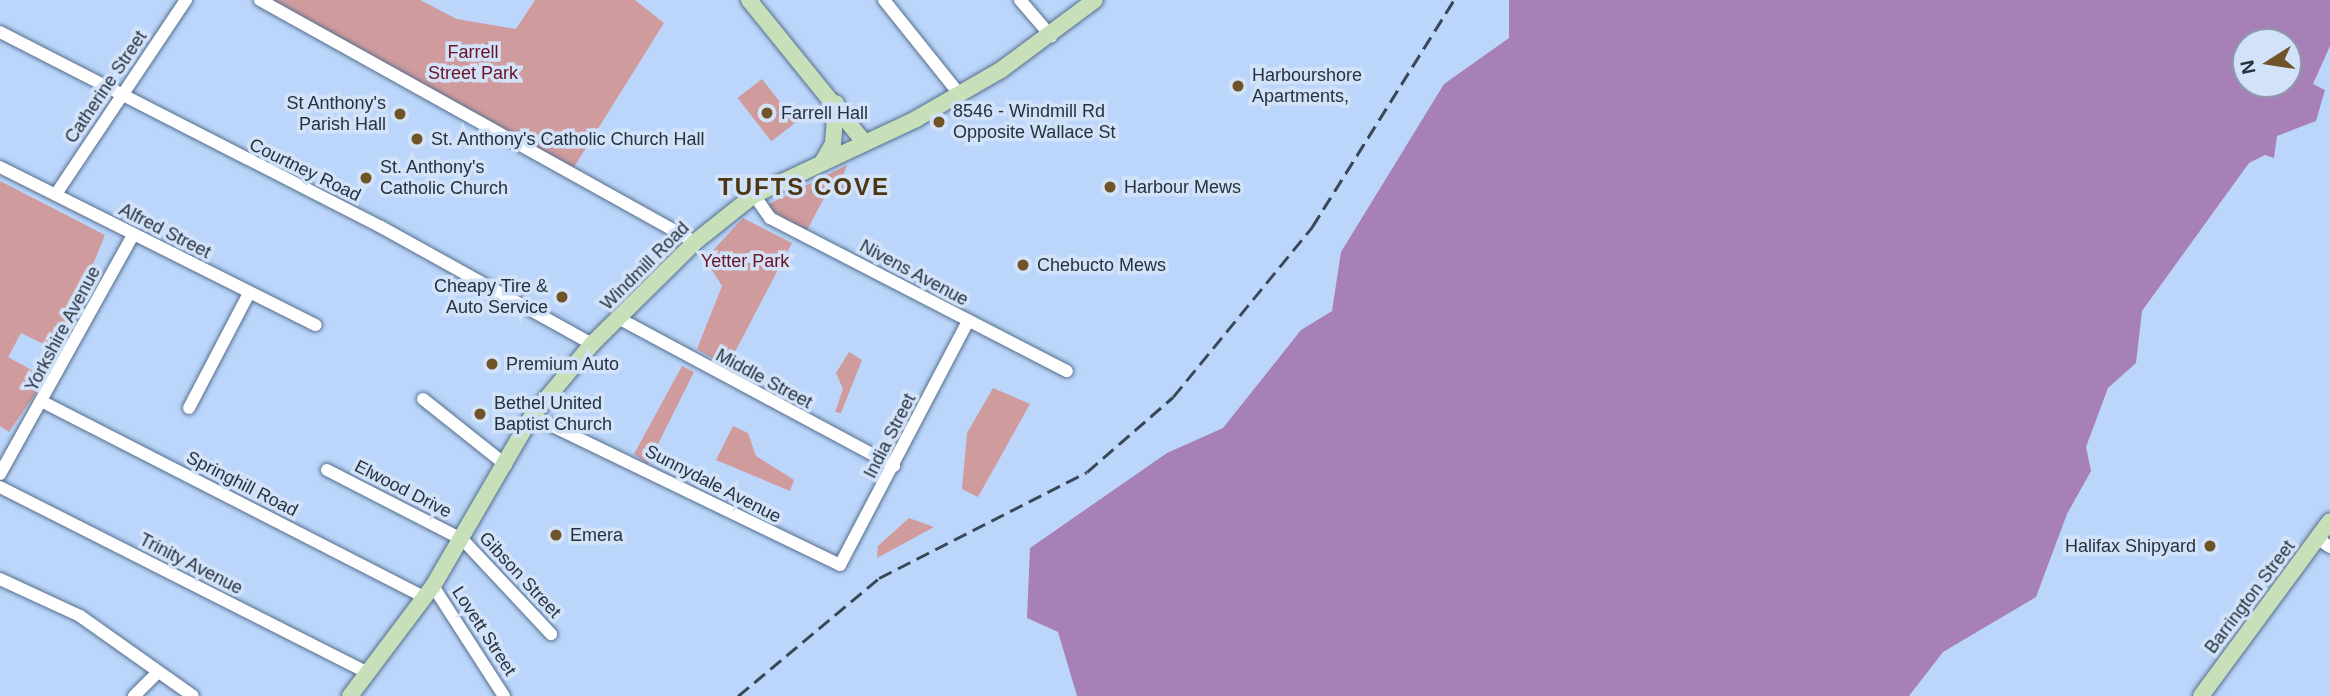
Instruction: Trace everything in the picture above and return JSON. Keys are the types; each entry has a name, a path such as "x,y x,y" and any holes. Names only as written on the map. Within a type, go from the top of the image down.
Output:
{"main road":[{"path":"749,0 836,103 864,142"},
{"name":"Windmill Road","path":"349,696 429,592 463,540 533,416 592,344 695,242 754,195 960,95 1051,36 1095,0"},
{"path":"823,161 832,144 836,103"},
{"name":"Barrington Street","path":"2201,696 2324,543 2330,521"}],"street":[{"name":"Catherine Street","path":"56,194 186,0"},
{"path":"260,0 695,242"},
{"path":"884,0 960,95"},
{"path":"1020,0 1051,36"},
{"name":"Courtney Road","path":"0,32 120,97 381,227 592,344"},
{"name":"Alfred Street","path":"0,167 316,325"},
{"name":"Nivens Avenue","path":"754,195 770,218 1067,371"},
{"name":"Yorkshire Avenue","path":"0,474 43,402 133,235"},
{"path":"189,408 249,293"},
{"name":"Middle Street","path":"620,319 894,466"},
{"name":"India Street","path":"840,565 968,320"},
{"path":"423,399 506,465"},
{"name":"Springhill Road","path":"43,402 429,592"},
{"name":"Sunnydale Avenue","path":"533,416 840,565"},
{"name":"Elwood Drive","path":"327,470 463,540"},
{"name":"Trinity Avenue","path":"0,486 367,672"},
{"name":"Gibson Street","path":"463,540 551,634"},
{"path":"0,579 80,616 192,696"},
{"name":"Lovett Street","path":"429,592 504,696"},
{"path":"134,696 158,672"}],"green space":[{"name":"Farrell Street Park","path":"264,0 420,0 457,19 516,29 535,0 635,0 664,23 574,167"},
{"path":"762,79 796,122 771,141 738,98"},
{"path":"847,165 842,178 853,180 846,191 831,185 806,232 765,206"},
{"path":"0,181 105,235 58,351 21,333 8,357 39,374 32,387 38,390 9,432 0,426"},
{"name":"Yetter Park","path":"743,218 792,243 727,367 697,349 722,286 705,259"},
{"path":"849,352 862,360 841,413 835,412 843,389 836,373"},
{"path":"682,366 694,372 648,464 634,454"},
{"path":"993,388 1030,404 978,497 962,489 967,433"},
{"path":"733,426 748,433 756,456 794,480 790,491 716,460"},
{"path":"909,518 934,527 877,558 878,546"}],"shaded area":[{"path":"1509,0 2330,0 2330,46 2313,84 2325,90 2316,121 2277,136 2274,158 2265,155 2249,163 2142,311 2136,363 2108,388 2086,447 2091,471 2067,514 2036,597 1943,652 1909,696 1077,696 1058,632 1027,618 1030,548 1167,453 1223,428 1301,330 1332,311 1341,252 1444,84 1509,38"}],"railway":[{"path":"738,696 879,578 1087,472 1173,397 1312,227 1454,0"}],"place":[{"name":"Harbourshore Apartments,","path":"1238,86"},
{"name":"Farrell Hall","path":"767,113"},
{"name":"St Anthony's Parish Hall","path":"400,114"},
{"name":"8546 - Windmill Rd Opposite Wallace St","path":"939,122"},
{"name":"St. Anthony's Catholic Church Hall","path":"417,139"},
{"name":"St. Anthony's Catholic Church","path":"366,178"},
{"name":"Harbour Mews","path":"1110,187"},
{"name":"Chebucto Mews","path":"1023,265"},
{"name":"Cheapy Tire & Auto Service","path":"562,297"},
{"name":"Premium Auto","path":"492,364"},
{"name":"Bethel United Baptist Church","path":"480,414"},
{"name":"Emera","path":"556,535"},
{"name":"Halifax Shipyard","path":"2210,546"}],"district":[{"name":"TUFTS COVE","path":"804,187"}]}
